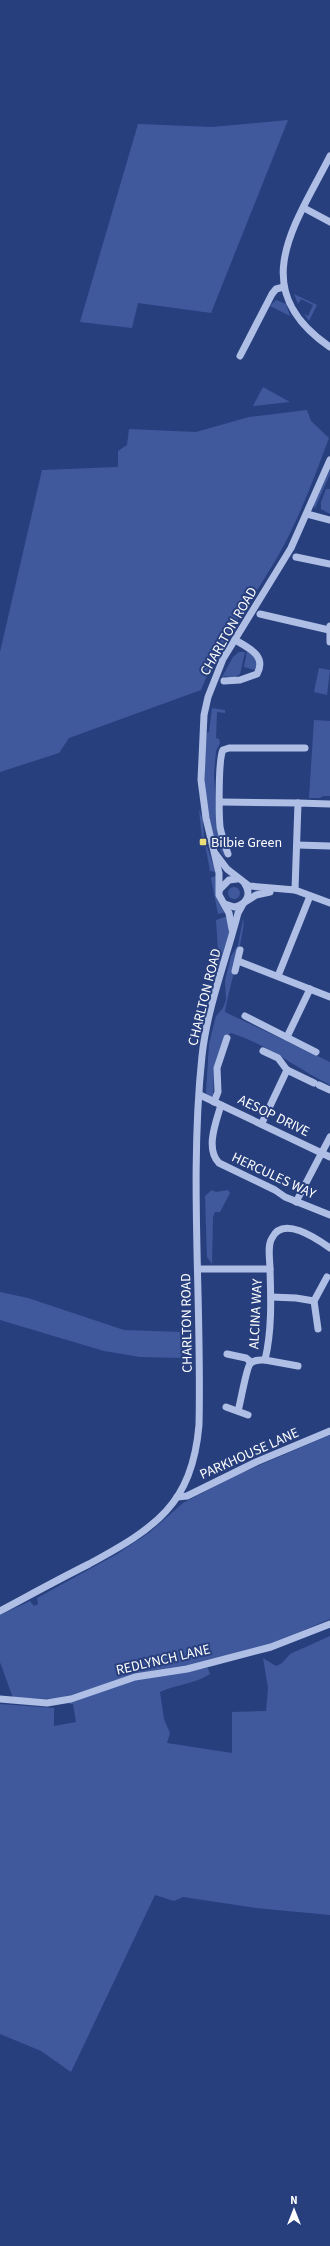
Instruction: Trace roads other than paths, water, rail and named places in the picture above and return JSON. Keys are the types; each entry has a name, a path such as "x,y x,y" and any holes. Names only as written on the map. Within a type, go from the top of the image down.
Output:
{"street":[{"path":"330,156 290,233 282,272 284,287 290,305 300,321 330,347"},
{"path":"304,208 330,222"},
{"path":"240,356 272,294 276,289 284,287"},
{"name":"CHARLTON ROAD","path":"233,935 229,913 225,904 221,900 219,873 206,818 201,780 204,715 214,678 235,640 278,571 307,514 330,460"},
{"path":"307,514 330,520"},
{"path":"296,557 330,564"},
{"path":"260,614 330,628 330,642"},
{"path":"224,681 240,680 257,674 260,669 261,662 259,657 235,640"},
{"path":"228,854 220,825 220,754 226,748 305,748"},
{"path":"221,802 330,804"},
{"path":"295,890 298,804"},
{"path":"297,846 330,846"},
{"name":"CHARLTON ROAD","path":"0,1611 129,1542 153,1524 177,1497 192,1467 198,1439 200,1392 197,1174 202,1055 210,1016 238,913 244,903 248,890 241,881 222,864 214,851"},
{"path":"220,890 224,882 232,879 241,881 256,888 295,890 330,903"},
{"path":"225,904 234,907 244,903 256,895 278,890"},
{"path":"278,976 310,896"},
{"path":"235,971 240,950"},
{"path":"238,961 330,997"},
{"path":"288,1037 310,989"},
{"path":"245,1016 316,1052"},
{"path":"217,1103 217,1068 227,1038"},
{"path":"264,1051 278,1058 287,1070 330,1090"},
{"path":"262,1123 287,1070"},
{"name":"AESOP DRIVE","path":"200,1095 262,1123 330,1157"},
{"name":"HERCULES WAY","path":"217,1103 212,1149 219,1164 296,1202 330,1215"},
{"path":"296,1202 330,1136"},
{"name":"ALCINA WAY","path":"265,1360 270,1335 271,1238 278,1230 291,1228 330,1248"},
{"path":"198,1269 270,1269"},
{"path":"318,1329 314,1301 327,1277"},
{"path":"270,1297 296,1298 314,1301"},
{"path":"227,1354 246,1358 251,1362"},
{"name":"ALCINA WAY","path":"238,1411 251,1362 265,1360 298,1366"},
{"path":"226,1407 248,1415"},
{"name":"PARKHOUSE LANE","path":"177,1497 187,1496 256,1462 330,1431"},
{"name":"REDLYNCH LANE","path":"0,1699 42,1703 71,1699 135,1677 188,1669 271,1647 330,1624"}],"place":[{"name":"Bilbie Green","path":"203,842"}]}
